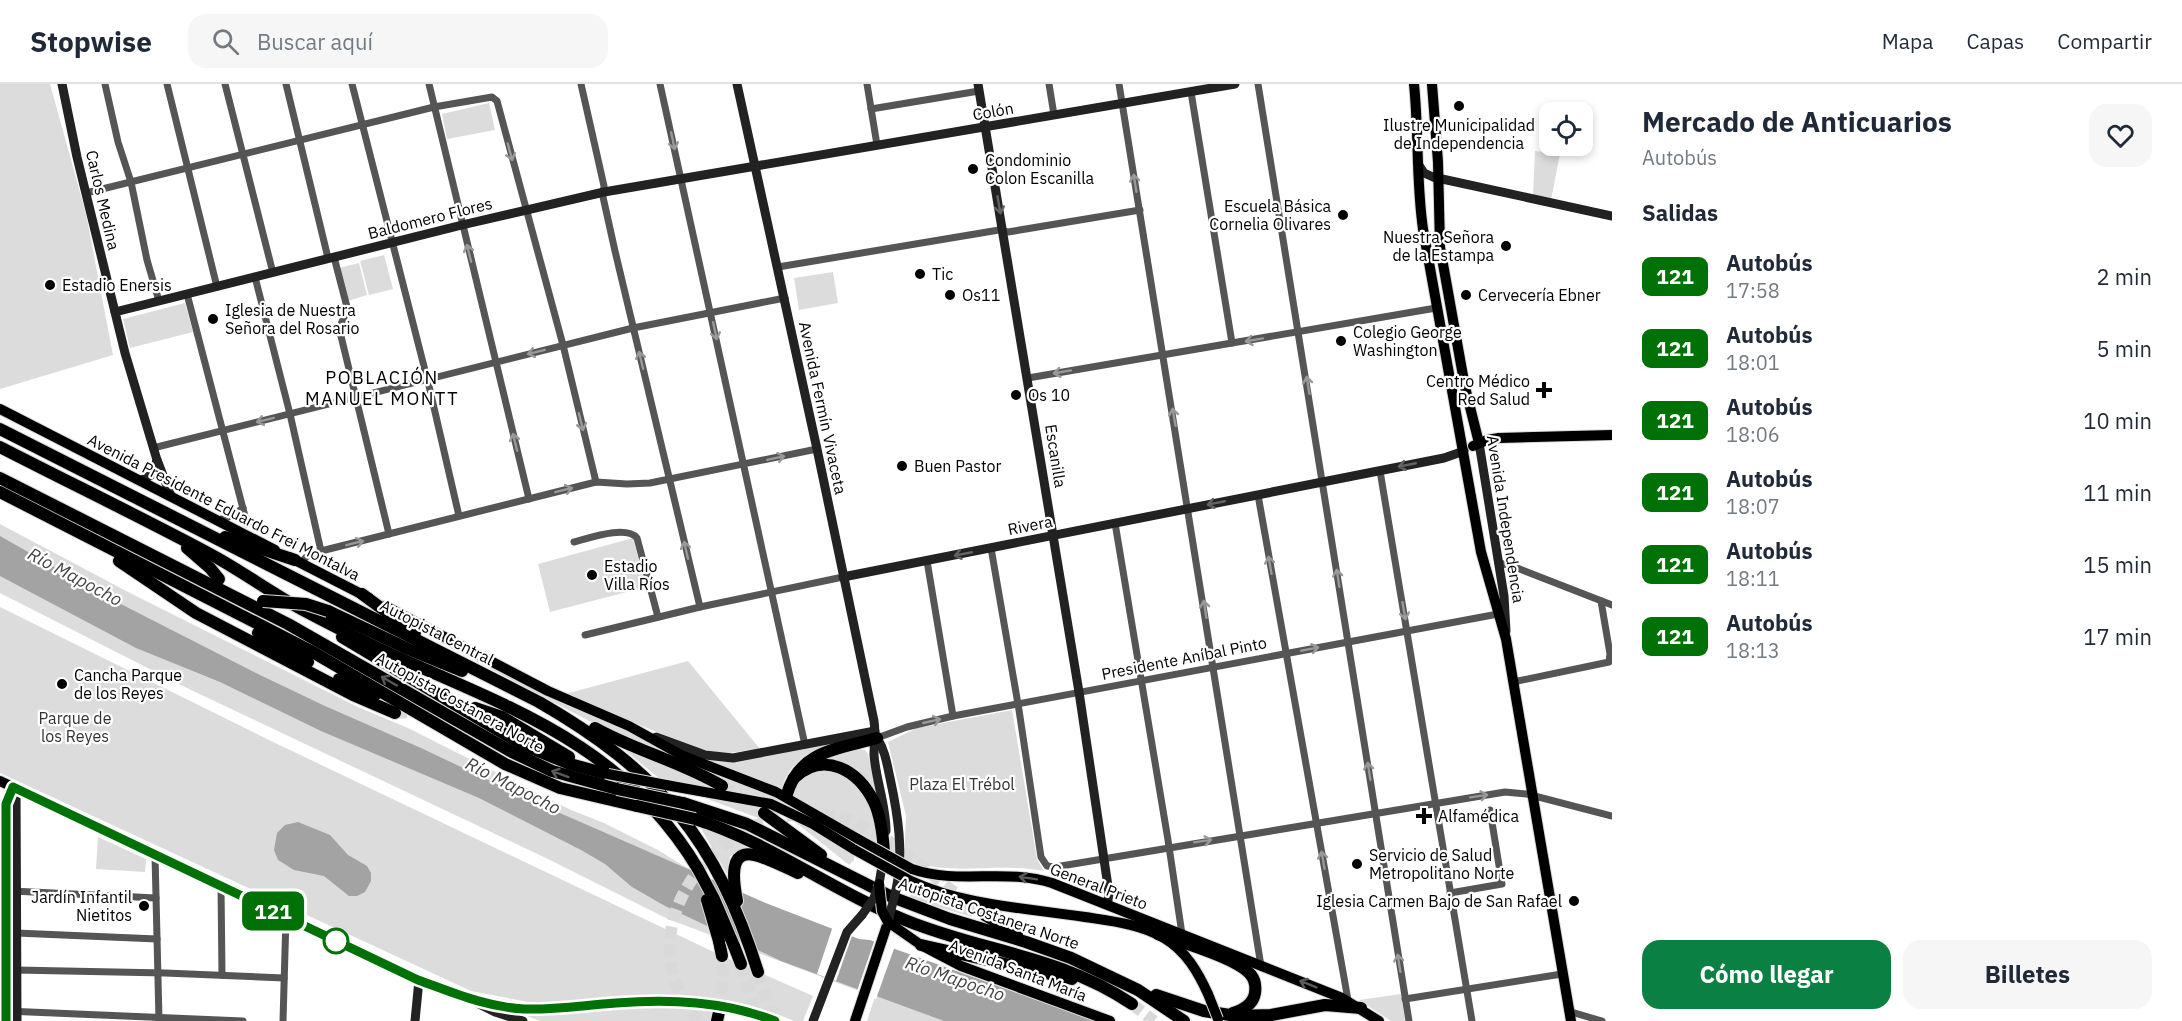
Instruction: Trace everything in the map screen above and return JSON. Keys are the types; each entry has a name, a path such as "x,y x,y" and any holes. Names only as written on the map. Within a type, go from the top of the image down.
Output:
{"highway":[{"name":"Autopista Central","path":"0,429 539,702 600,740 647,778 694,834 721,878 741,920 758,972"},
{"path":"0,447 210,554 300,608 379,649 508,706 594,755 638,791 660,814 696,867 720,912 741,964"},
{"path":"0,456 66,481"},
{"name":"Autopista Costanera Norte","path":"0,478 288,624 523,758 573,778 683,803 747,824 880,892 928,912 1065,955 1120,981 1163,1005 1184,1021"},
{"name":"Autopista Costanera Norte","path":"0,492 302,647 505,764 540,780 579,793 695,819 758,843 859,899 917,925 1045,962 1106,988 1132,1004"},
{"path":"181,522 298,561"},
{"path":"156,527 203,561 219,579"},
{"path":"87,538 168,596 196,613 353,695 395,713"},
{"path":"227,592 263,601 306,604 328,611 436,661 514,690"},
{"path":"362,594 459,662"},
{"path":"300,608 359,649 523,745 570,764 605,774"},
{"path":"258,633 337,678 412,711"},
{"path":"539,702 580,720 628,746 686,768 722,786"},
{"path":"563,736 506,712 489,708 474,708 502,717 574,760 605,774"},
{"path":"787,794 794,778 805,763 818,754 876,735"},
{"path":"794,778 805,769 823,764 837,766 855,777 874,802 881,826 884,852"},
{"path":"764,813 809,844"},
{"path":"788,821 809,844 848,876"},
{"path":"741,920 734,882 735,861 742,856 750,854 761,857 831,884"},
{"path":"696,867 722,956"},
{"path":"985,915 1042,947"},
{"path":"1158,934 1235,964 1251,975 1255,987 1252,1001 1243,1010 1221,1018"},
{"path":"921,945 1068,977 1106,988"},
{"path":"1120,981 1221,1018 1271,1015 1325,1005 1361,1008"}],"main road":[{"name":"Avenida Independencia","path":"1414,84 1419,204 1436,308 1481,552 1506,639 1569,1018"},
{"name":"Avenida Independencia","path":"1432,84 1438,178 1438,222 1442,260 1465,387 1479,443"},
{"name":"Avenida Presidente Eduardo Frei Montalva","path":"0,409 555,694 629,726"},
{"name":"Rivera","path":"1464,451 1479,443 1499,438 1612,435"},
{"name":"General Prieto","path":"629,726 682,756 776,792 911,881 938,892 956,897 1094,918 1158,934 1184,954 1198,974 1221,1018"},
{"name":"General Prieto","path":"605,774 771,804 912,869 950,878 1004,875 1052,883 1348,1000 1378,1021"},
{"path":"0,781 418,980 472,1000 507,1007 539,1009 571,1009 660,1000 717,1016 748,1012 775,1021"},
{"path":"879,882 882,911 893,927 892,935 883,941"},
{"path":"1094,918 1105,904"},
{"path":"855,1021 883,941 893,927"},
{"name":"Avenida Santa María","path":"893,927 921,945 970,969 1110,1021"}],"street":[{"name":"Carlos Medina","path":"62,84 125,353 153,448 171,496"},
{"path":"105,84 120,150 131,182 139,229 159,301"},
{"path":"167,84 217,287"},
{"path":"225,84 273,273"},
{"path":"286,84 331,258 347,307 340,325 340,332 389,534"},
{"path":"352,84 427,379 459,516"},
{"path":"429,84 529,499"},
{"path":"581,84 604,186 603,197 610,230 700,607"},
{"path":"660,84 805,745"},
{"name":"Avenida Fermín Vivaceta","path":"737,84 817,449 876,735 884,751 898,818 900,855 893,927"},
{"path":"867,84 877,145"},
{"path":"1049,84 1054,115"},
{"path":"1119,84 1215,667 1261,966"},
{"name":"Colón","path":"756,166 1235,84"},
{"path":"1258,84 1409,1021"},
{"path":"871,109 979,88"},
{"name":"Escanilla","path":"979,88 1080,692 1110,895 1105,904"},
{"path":"1191,92 1232,343"},
{"path":"86,193 434,106 492,97 497,101 596,482"},
{"path":"1418,164 1424,173 1438,178 1612,216"},
{"name":"Baldomero Flores","path":"115,312 526,209 603,192 756,166"},
{"path":"778,267 999,230 1008,232 1140,210"},
{"path":"255,277 290,414 321,551"},
{"path":"187,294 247,524"},
{"path":"153,448 633,328 784,298"},
{"path":"1028,378 1436,308"},
{"name":"Avenida Independencia","path":"1479,443 1506,612 1506,639"},
{"path":"298,561 321,551 596,482 634,484 670,480 817,449"},
{"name":"Rivera","path":"585,635 771,592 1444,458 1464,451"},
{"path":"140,481 153,474 157,460"},
{"path":"1380,471 1472,1021"},
{"path":"1257,495 1348,1000"},
{"path":"218,520 232,516 243,508"},
{"path":"1115,523 1182,934"},
{"path":"574,542 608,534 634,535 637,538 658,617"},
{"path":"991,548 1041,857 1045,864 1052,867 1505,792 1532,795 1612,816"},
{"path":"927,561 953,716"},
{"path":"1499,563 1612,605"},
{"path":"1513,682 1609,662 1610,654 1601,601"},
{"name":"Presidente Aníbal Pinto","path":"629,726 696,752 718,758 741,757 876,735 953,716 1498,614"},
{"name":"Avenida Fermín Vivaceta","path":"813,1021 847,932 874,898 879,882 886,818 874,755 876,735"},
{"path":"14,788 7,858 16,933 17,1016"},
{"path":"1450,893 1503,884 1490,810"},
{"path":"155,855 159,1019"},
{"path":"221,886 222,975"},
{"path":"11,891 156,898"},
{"path":"11,891 3,947 6,1016 243,1021"},
{"path":"283,1021 286,917"},
{"path":"16,933 157,939"},
{"path":"3,974 16,970 284,978"},
{"path":"1405,999 1562,974"},
{"path":"415,1021 418,980"},
{"path":"472,1000 495,1012 523,1021"},
{"path":"1569,1018 1602,1021"}],"green space":[{"name":"Estadio Enersis","path":"0,84 50,84 86,214 113,355 0,389"},
{"path":"489,103 495,130 447,139 442,114"},
{"path":"1535,151 1539,151 1539,156 1560,156 1551,200 1533,196"},
{"path":"384,255 393,289 369,295 360,261"},
{"path":"359,263 367,295 348,301 339,268"},
{"path":"833,272 838,303 799,310 794,278"},
{"path":"185,303 193,332 130,348 123,319"},
{"path":"0,524 130,593 358,707 408,728 571,810 604,823 658,850 682,865 745,895 852,937 1092,1021 867,1021 875,997 668,919 550,860 189,689 0,593"},
{"name":"Estadio Villa Ríos","path":"633,538 646,587 550,612 538,564"},
{"name":"Parque de los Reyes","path":"0,607 271,741 718,954 813,996 803,1021 794,1021 747,1005 680,995 612,996 564,1004 528,1002 471,991 0,773"},
{"path":"396,617 622,728 667,754 770,793 851,843 790,807 769,799 660,779 621,747 629,742"},
{"path":"688,661 760,749 729,753 700,750 565,694"},
{"name":"Plaza El Trébol","path":"1012,710 1037,859 1044,871 1009,868 940,868 904,860 906,816 888,742 917,728"},
{"path":"866,737 826,747 803,758 793,766 781,791 685,754 714,759"},
{"path":"858,749 865,750 868,754 880,805 841,762 822,757"},
{"path":"815,767 845,773 872,805 877,831 876,845 788,796 790,788"},
{"path":"706,795 752,803 790,816 854,854 854,860 849,865 794,821 766,808 764,811 756,811 761,815 758,818 705,798"},
{"path":"699,825 746,844 746,848 730,856 727,874"},
{"path":"98,837 146,859 145,872 96,869"},
{"path":"910,886 942,899 1004,909 1002,914 985,908 974,911 972,917 910,897"},
{"path":"1401,994 1405,1021 1391,1021 1359,1000"},
{"path":"665,1005 715,1009 710,1021 540,1021 522,1014 562,1015"}],"water":[{"name":"Río Mapocho","path":"0,536 109,598 260,675 537,803 768,904 859,939 870,940 1095,1021 944,1021 781,961 665,906 632,887 605,864 581,850 479,798 321,731 220,682 136,648 0,576"},
{"path":"298,822 330,835 348,855 367,866 371,873 371,881 365,892 357,896 349,896 324,876 294,870 278,860 274,850 277,833 285,825"}],"pier":[{"path":"833,926 853,933 836,981 817,974"},
{"path":"875,939 895,946 876,999 857,991"}],"tunnel":[{"path":"395,713 469,709"},
{"path":"722,786 764,813"},
{"path":"699,1021 676,985 670,947 676,910 694,876 721,847 755,826 793,815 834,816 854,822 893,844 985,915"},
{"path":"719,1012 723,976 722,956"},
{"path":"741,964 758,1021"},
{"path":"758,972 773,1021"},
{"path":"1132,1004 1154,1021"}],"bus line":[{"name":"121","path":"6,1021 6,804 13,787 418,980 472,1000 523,1009 571,1009 614,1003 684,1001 748,1012 775,1021"}],"place":[{"name":"Ilustre Municipalidad de Independencia","path":"1459,106"},
{"name":"Condominio Colon Escanilla","path":"973,169"},
{"name":"Escuela Básica Cornelia Olivares","path":"1343,215"},
{"name":"Nuestra Señora de la Estampa","path":"1506,246"},
{"name":"Tic","path":"920,274"},
{"name":"Estadio Enersis","path":"50,285"},
{"name":"Os11","path":"950,295"},
{"name":"Cervecería Ebner","path":"1466,295"},
{"name":"Iglesia de Nuestra Señora del Rosario","path":"213,319"},
{"name":"Colegio George Washington","path":"1341,341"},
{"name":"Centro Médico Red Salud","path":"1544,390"},
{"name":"Os 10","path":"1016,395"},
{"name":"Buen Pastor","path":"902,466"},
{"name":"Estadio Villa Ríos","path":"592,575"},
{"name":"Cancha Parque de los Reyes","path":"62,684"},
{"name":"Alfamédica","path":"1424,816"},
{"name":"Servicio de Salud Metropolitano Norte","path":"1357,864"},
{"name":"Iglesia Carmen Bajo de San Rafael","path":"1574,901"},
{"name":"Jardín Infantil Nietitos","path":"144,906"}],"district":[{"name":"POBLACIÓN MANUEL MONTT","path":"382,388"}]}
